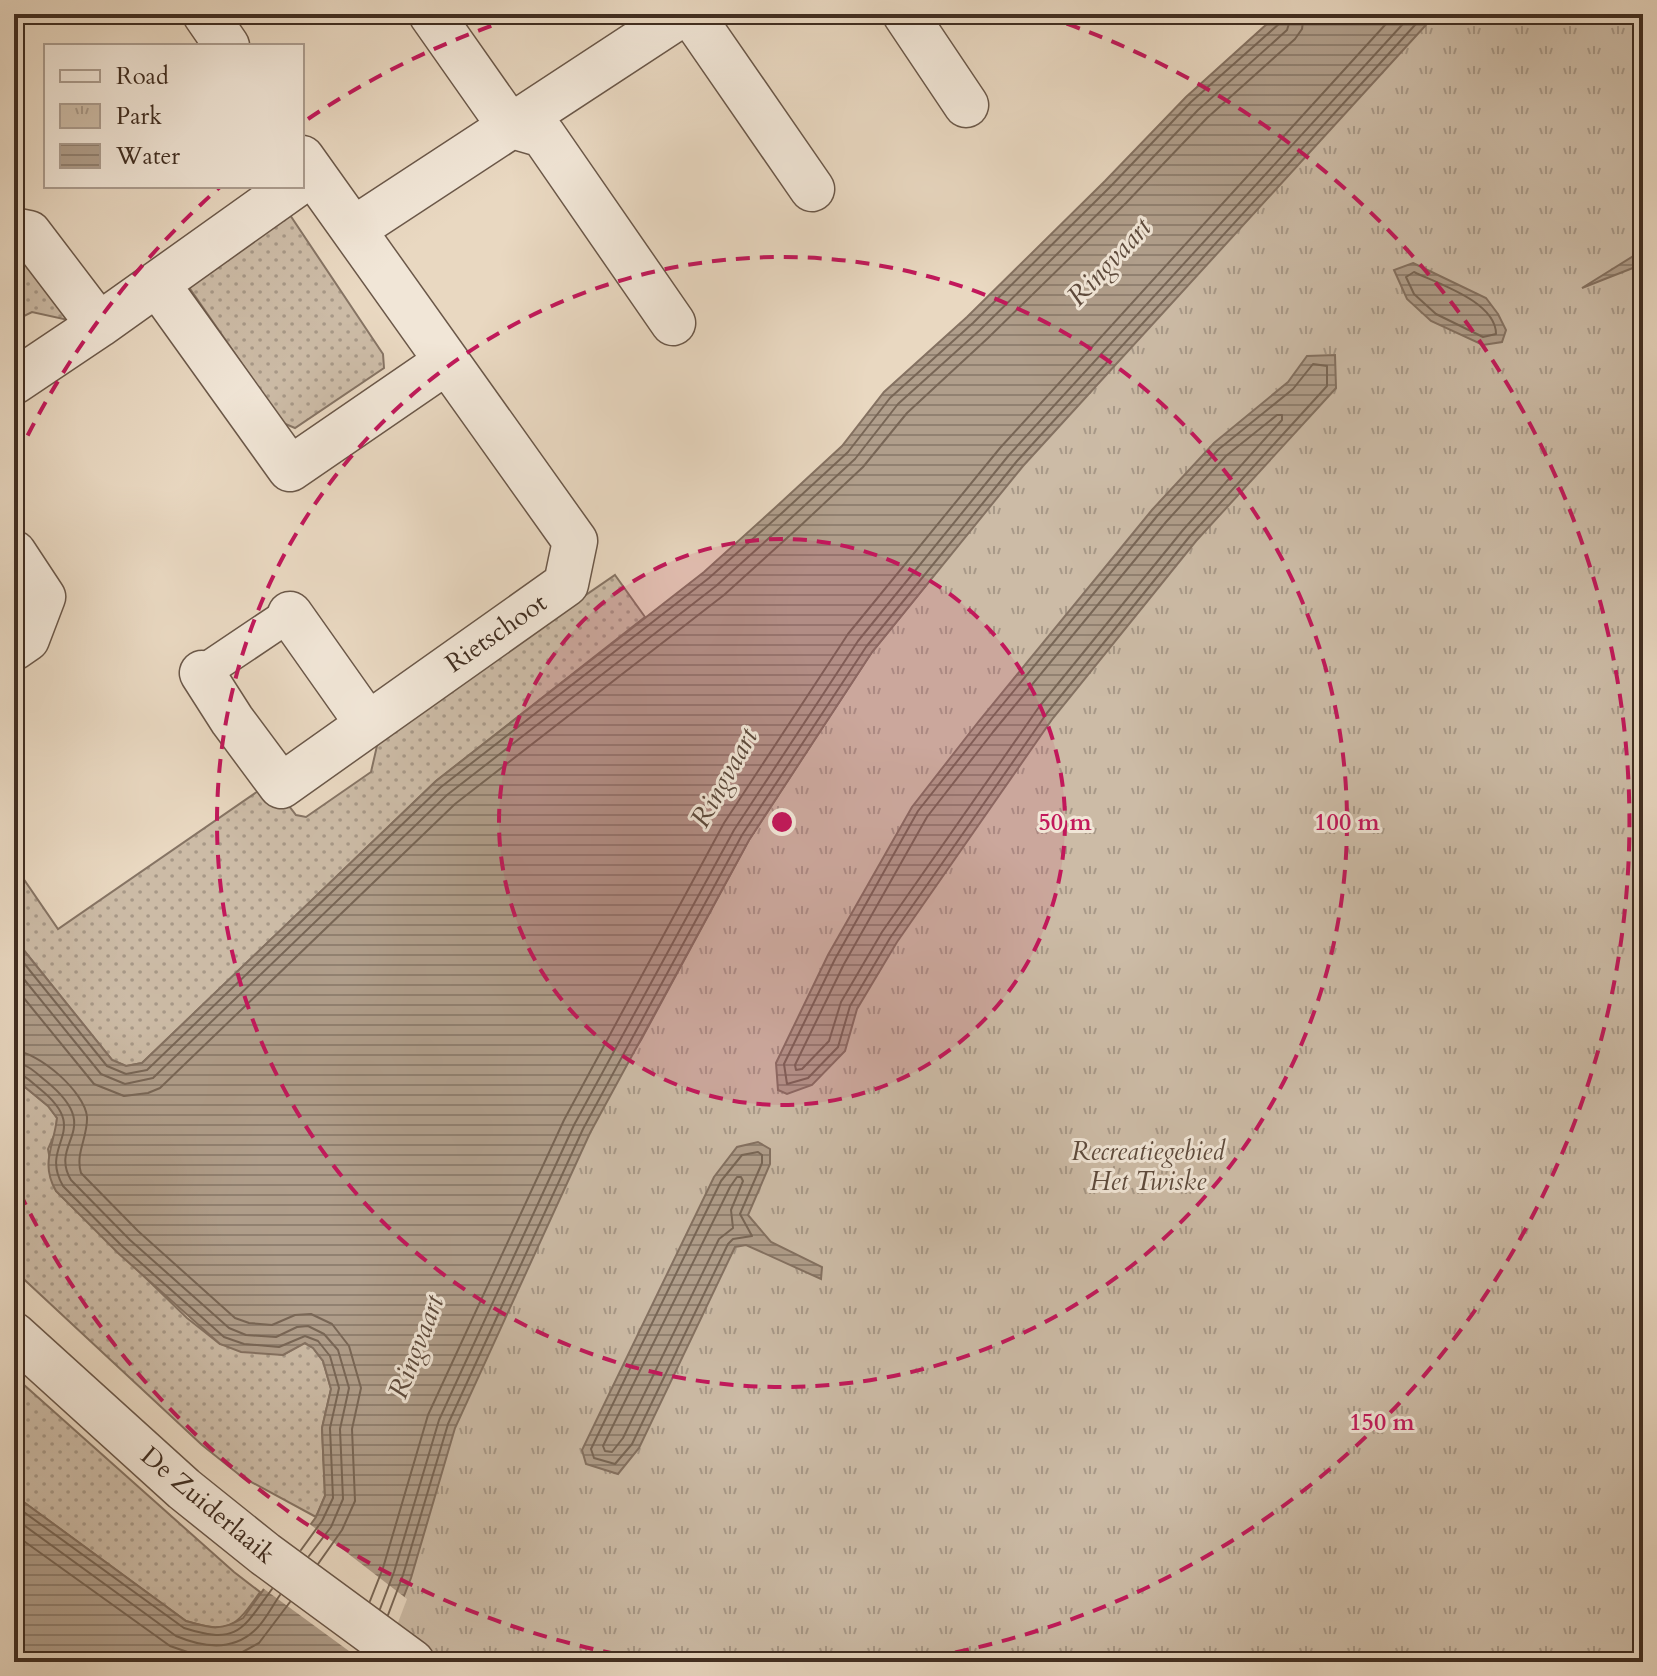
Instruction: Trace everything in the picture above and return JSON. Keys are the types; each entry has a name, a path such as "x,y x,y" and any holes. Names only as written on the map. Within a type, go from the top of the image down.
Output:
{"street":[{"path":"205,14 226,44"},
{"path":"431,14 509,125 543,135 673,323"},
{"path":"354,229 682,14"},
{"path":"691,14 812,189"},
{"path":"905,14 966,105"},
{"name":"Rietschoot","path":"304,175 354,229 575,541 566,584 281,786 202,673 290,614 367,723"},
{"name":"Rietschoot","path":"14,382 158,285 285,188"},
{"path":"14,230 29,233 99,325"},
{"path":"158,285 290,469 446,362"},
{"path":"14,553 43,597 27,639 14,648"},
{"name":"De Zuiderlaaik","path":"14,1335 184,1489 265,1554 412,1662"}],"green space":[{"name":"Recreatiegebied Het Twiske","path":"1389,14 1643,14 1643,1662 351,1662 487,1284 641,1040 749,840 872,652 928,583 1044,398"},
{"path":"286,209 383,354 384,368 295,428 283,423 186,283"},
{"path":"14,250 68,320 32,312 14,321"},
{"path":"615,575 645,617 436,781 142,1063 126,1066 112,1060 14,938 14,865 58,929 264,787 273,785 296,815 306,817 371,772 379,737"},
{"path":"14,1078 48,1106 57,1118 56,1131 48,1149 56,1191 187,1318 220,1344 283,1355 304,1343 313,1348 323,1361 331,1389 322,1428 325,1496 316,1517 242,1477 202,1445 14,1270"},
{"path":"14,1376 260,1592 244,1614 222,1627 186,1621 14,1495"}],"water":[{"name":"Ringvaart","path":"1278,14 1436,14 1023,466 872,652 749,840 590,1133 455,1428 411,1578 378,1662 14,1662 14,1495 186,1621 209,1627 228,1625 243,1618 316,1517 325,1496 322,1428 331,1389 323,1361 305,1343 283,1355 241,1352 220,1344 118,1253 56,1191 48,1163 57,1118 48,1106 14,1078 14,938 112,1060 126,1066 142,1063 436,781 704,572 842,446 884,392 967,317 1186,97"},
{"path":"1643,250 1643,264 1582,288"},
{"path":"1413,263 1486,298 1506,330 1502,342 1483,345 1431,321 1407,299 1394,270"},
{"path":"1335,355 1336,388 1196,541 1053,718 897,942 857,1009 845,1051 812,1085 787,1094 778,1090 776,1063 828,955 912,807 1152,510 1214,443 1288,382 1307,356"},
{"path":"758,1142 770,1149 770,1164 748,1215 771,1242 822,1267 821,1279 746,1245 735,1247 639,1448 618,1474 586,1464 582,1450 714,1177 737,1147"}],"pier":[{"path":"307,1522 407,1599 383,1662 364,1662 260,1586"}]}
